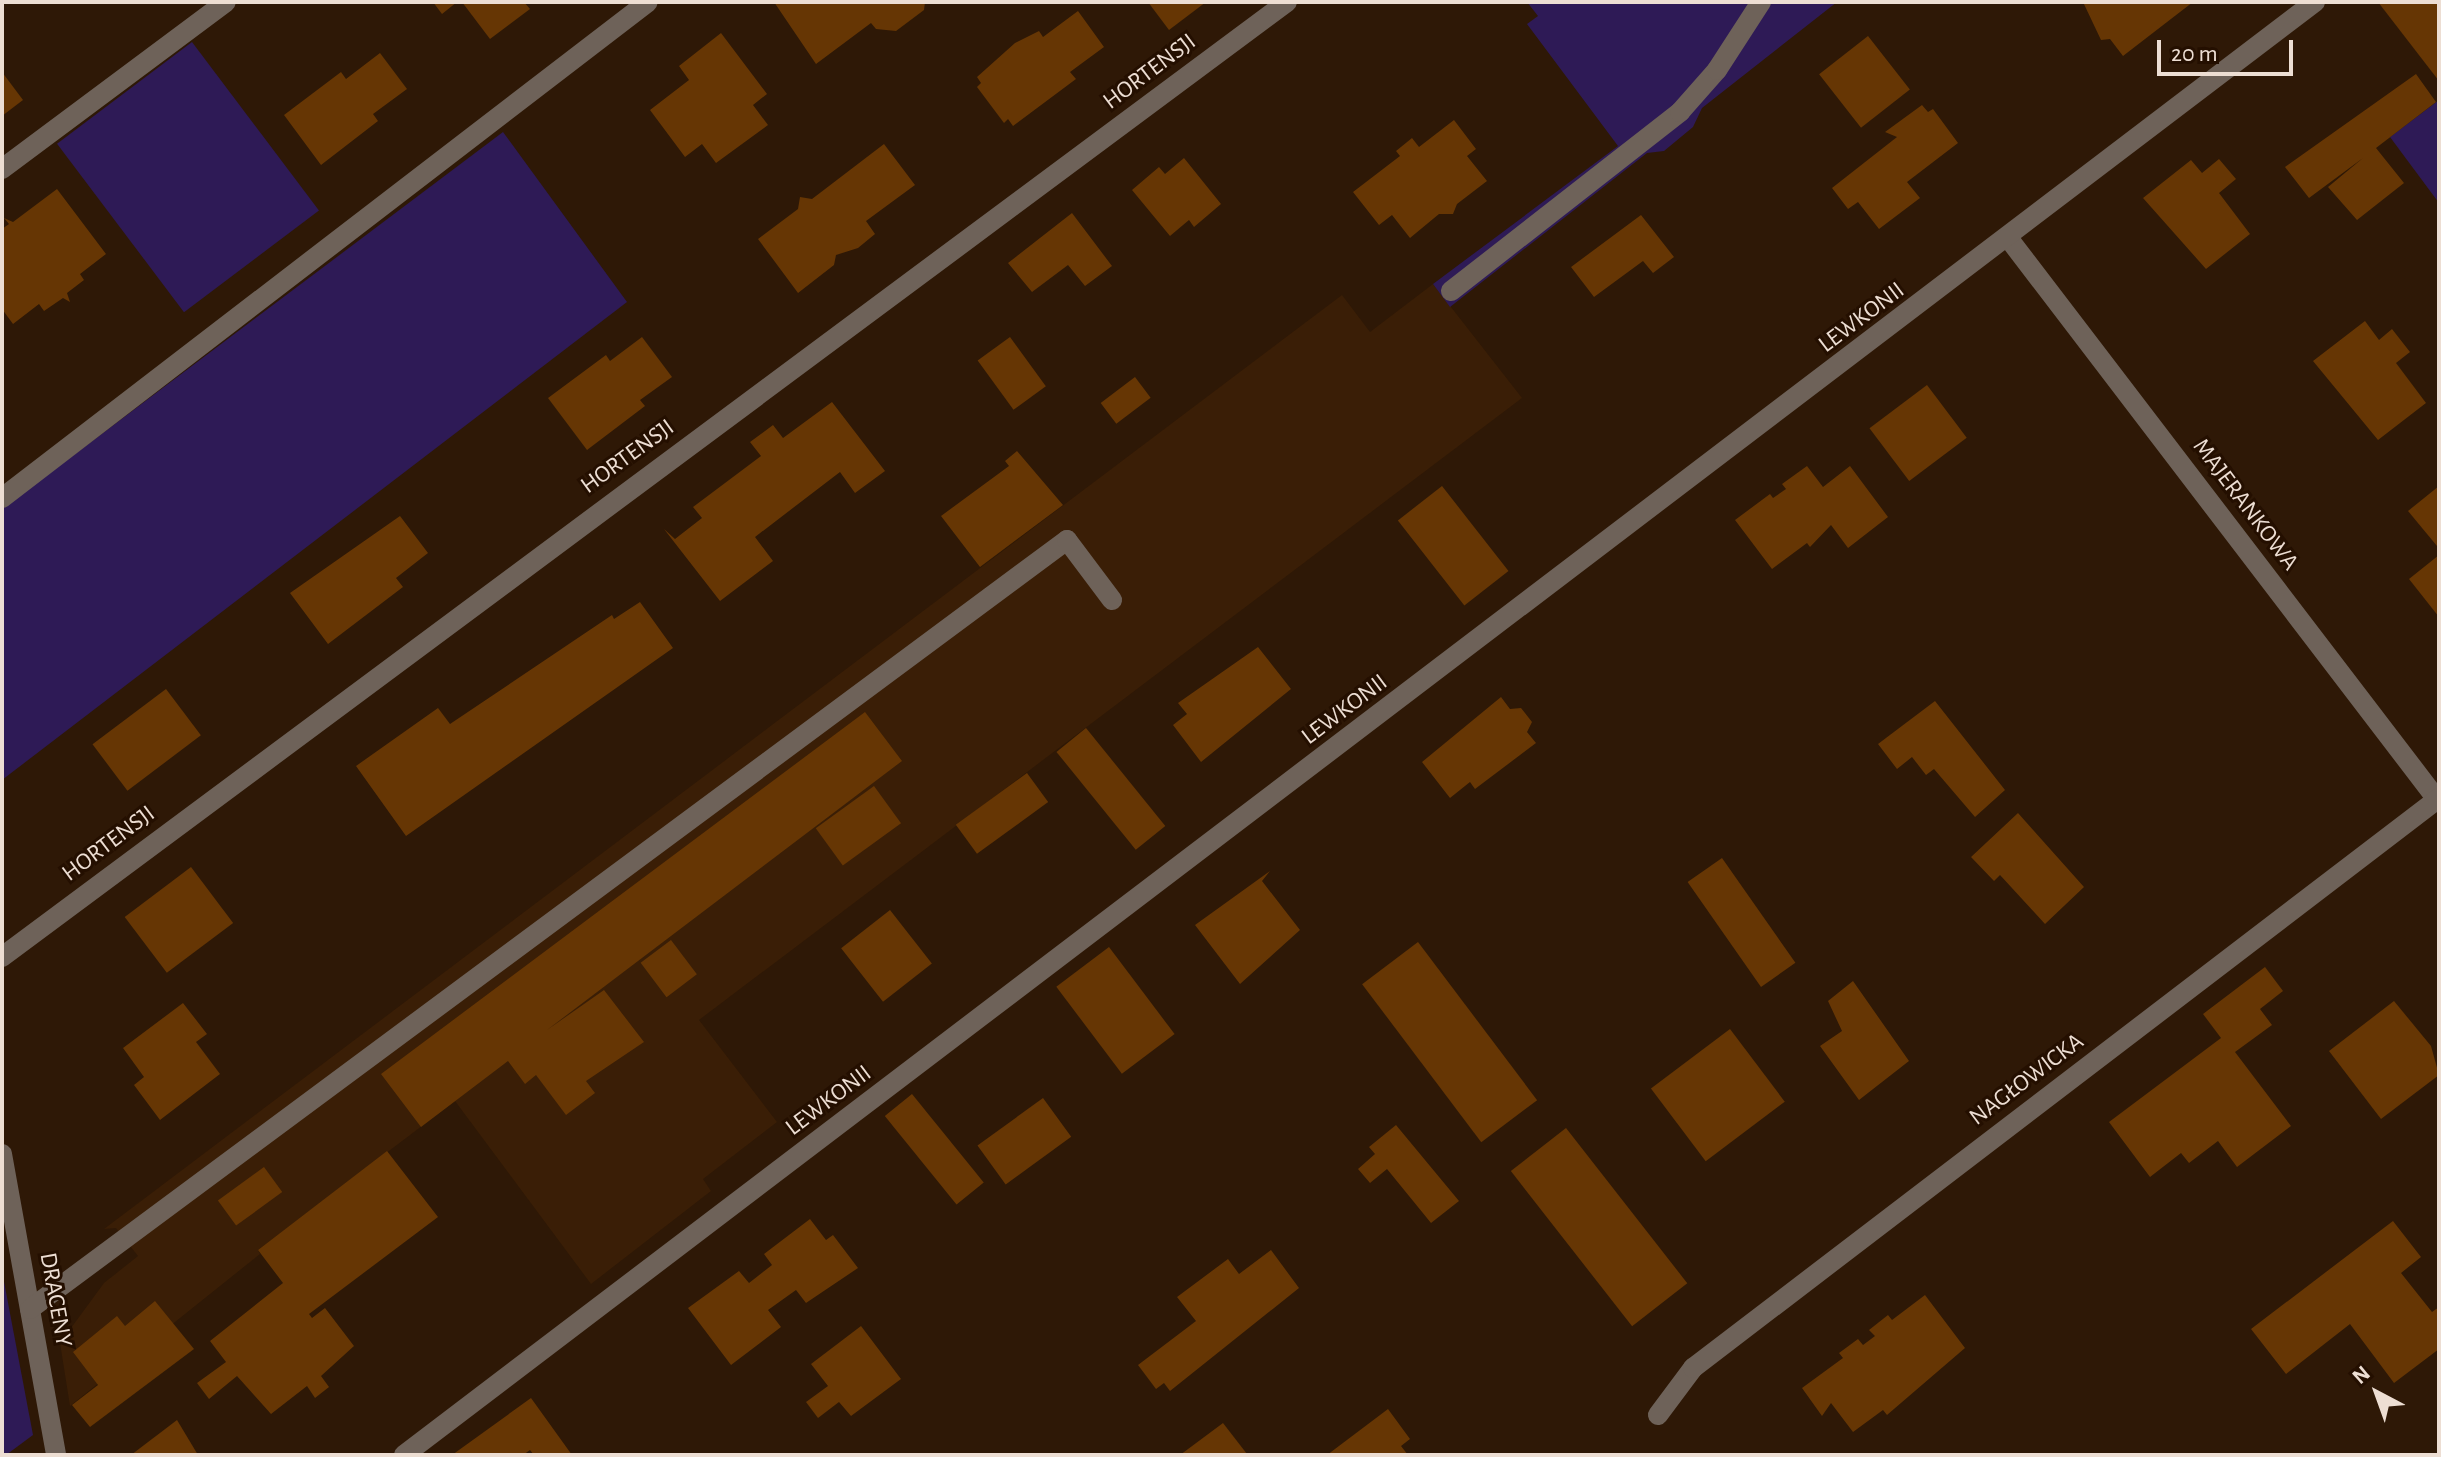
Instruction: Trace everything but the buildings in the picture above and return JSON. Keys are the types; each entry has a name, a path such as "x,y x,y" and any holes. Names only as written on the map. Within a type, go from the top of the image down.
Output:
{"street":[{"path":"2,169 226,2"},
{"path":"2,498 648,2"},
{"name":"HORTENSJI","path":"2,957 1287,2"},
{"path":"1451,291 1680,112 1717,70 1761,2"},
{"name":"LEWKONII","path":"404,1455 2009,239 2315,2"},
{"name":"MAJERANKOWA","path":"2009,239 2438,800"},
{"path":"30,1309 1067,540 1112,600"},
{"name":"NAGŁOWICKA","path":"1658,1415 1693,1368 2438,800"},
{"name":"DRACENY","path":"2,1154 56,1455"}],"shaded area":[{"path":"1527,2 1837,2 1702,108 1693,127 1664,151 1647,153 1450,307 1433,284 1618,146 1527,24 1538,16"},
{"path":"192,42 319,211 184,312 57,144"},
{"path":"2439,100 2439,203 2390,137"},
{"path":"503,132 627,302 2,780 2,509"},
{"path":"1433,284 1522,398 699,1020 777,1122 703,1179 711,1191 591,1284 455,1101 258,1250 260,1254 70,1406 60,1343 104,1283 138,1256 116,1228 104,1229 1342,295 1370,332"},
{"path":"2,1271 33,1435 6,1455 2,1455"}]}
